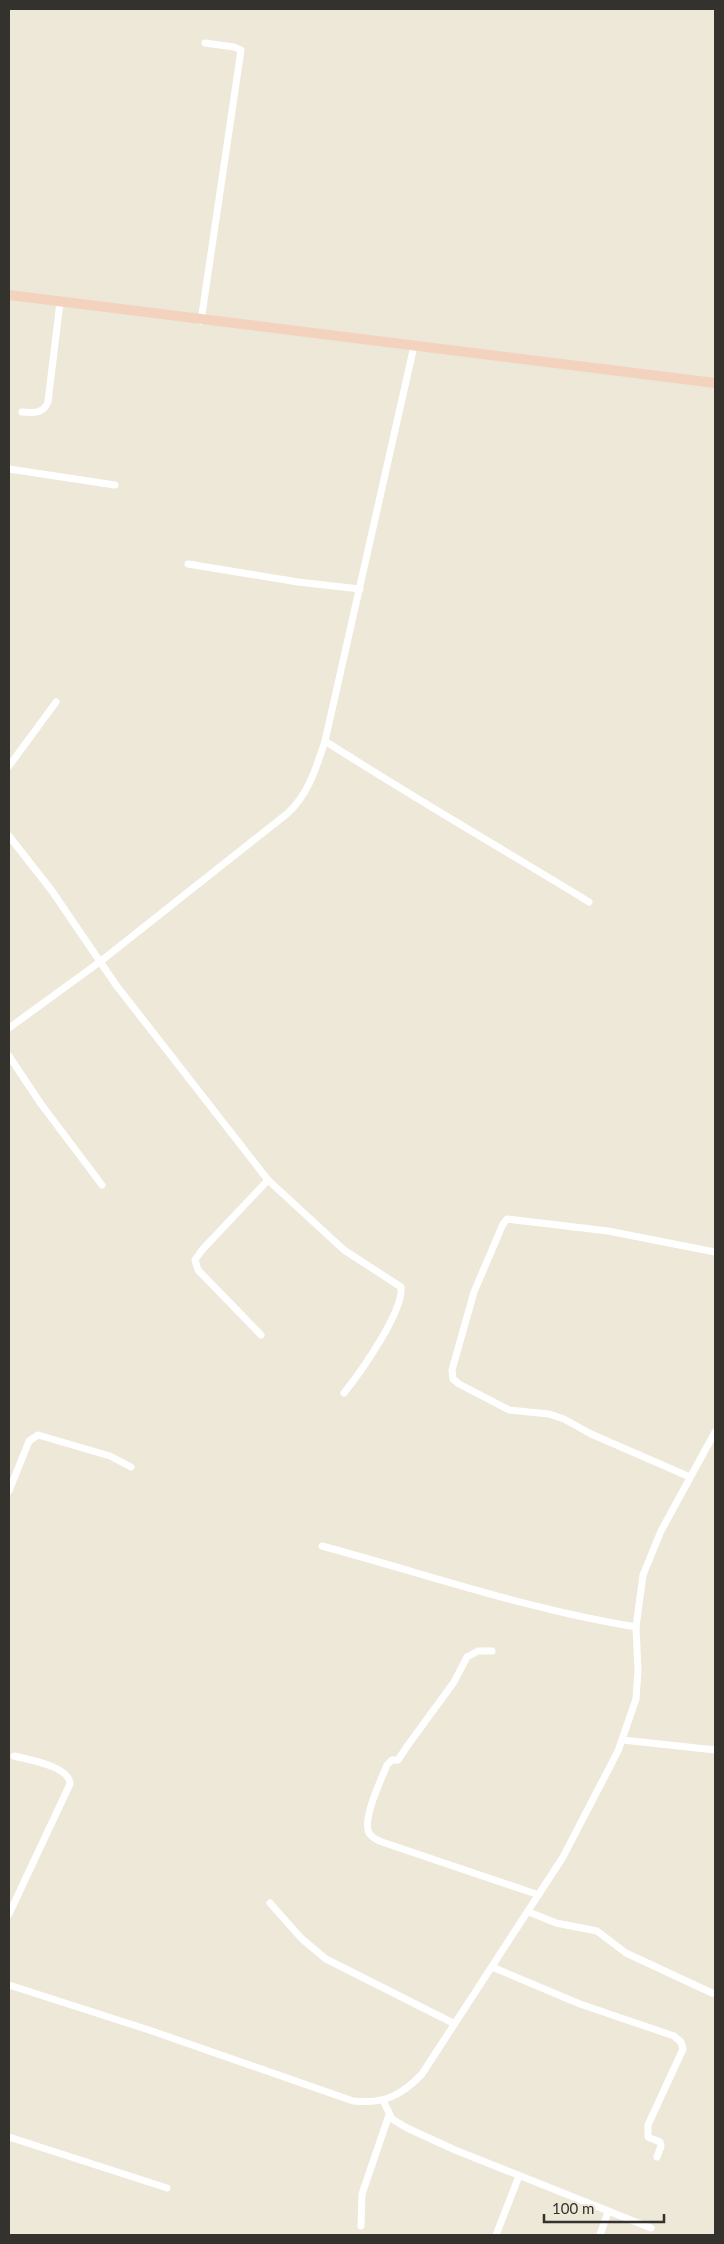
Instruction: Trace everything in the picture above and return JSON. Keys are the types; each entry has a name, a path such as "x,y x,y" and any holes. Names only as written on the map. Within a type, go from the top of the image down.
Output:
{"street":[{"path":"201,321 242,50 234,47 205,44"},
{"path":"9,296 715,383"},
{"path":"22,412 33,414 40,412 46,407 48,402 60,302"},
{"path":"9,1028 101,961 296,806 312,781 325,741 414,346"},
{"path":"9,469 115,485"},
{"path":"188,564 298,582 360,589"},
{"path":"9,766 56,702"},
{"path":"325,741 397,788 479,834 589,902"},
{"path":"9,836 52,891 116,985 268,1180 344,1250 401,1287 400,1301 392,1318 359,1374 344,1393"},
{"path":"9,1056 41,1104 102,1185"},
{"path":"262,1335 198,1270 195,1260 202,1250 268,1180"},
{"path":"690,1477 591,1434 564,1419 549,1414 516,1412 502,1408 459,1384 453,1379 452,1370 474,1292 503,1224 507,1219 608,1230 715,1252"},
{"path":"9,1985 149,2030 353,2101 369,2102 384,2100 409,2088 422,2074 453,2023 564,1857 623,1740 636,1699 638,1671 636,1627 643,1575 661,1531 715,1432"},
{"path":"9,1491 29,1441 38,1435 110,1456 131,1467"},
{"path":"322,1546 536,1606 636,1627"},
{"path":"492,1651 478,1651 467,1657 454,1682 404,1754 398,1760 392,1760 387,1765 369,1811 368,1831 371,1836 382,1842 539,1896"},
{"path":"623,1740 639,1744 715,1750"},
{"path":"9,1914 70,1784 68,1777 57,1768 14,1756"},
{"path":"270,1903 302,1939 326,1959 453,2023"},
{"path":"529,1912 556,1923 597,1931 626,1952 712,1993"},
{"path":"492,1967 580,2004 674,2036 681,2042 683,2049 646,2132 648,2137 660,2142 661,2146 657,2157"},
{"path":"384,2100 389,2115 396,2122 407,2128 519,2176 651,2228"},
{"path":"361,2226 362,2194 389,2115"},
{"path":"9,2137 167,2188"},
{"path":"496,2235 519,2176"},
{"path":"600,2235 608,2212"}]}
